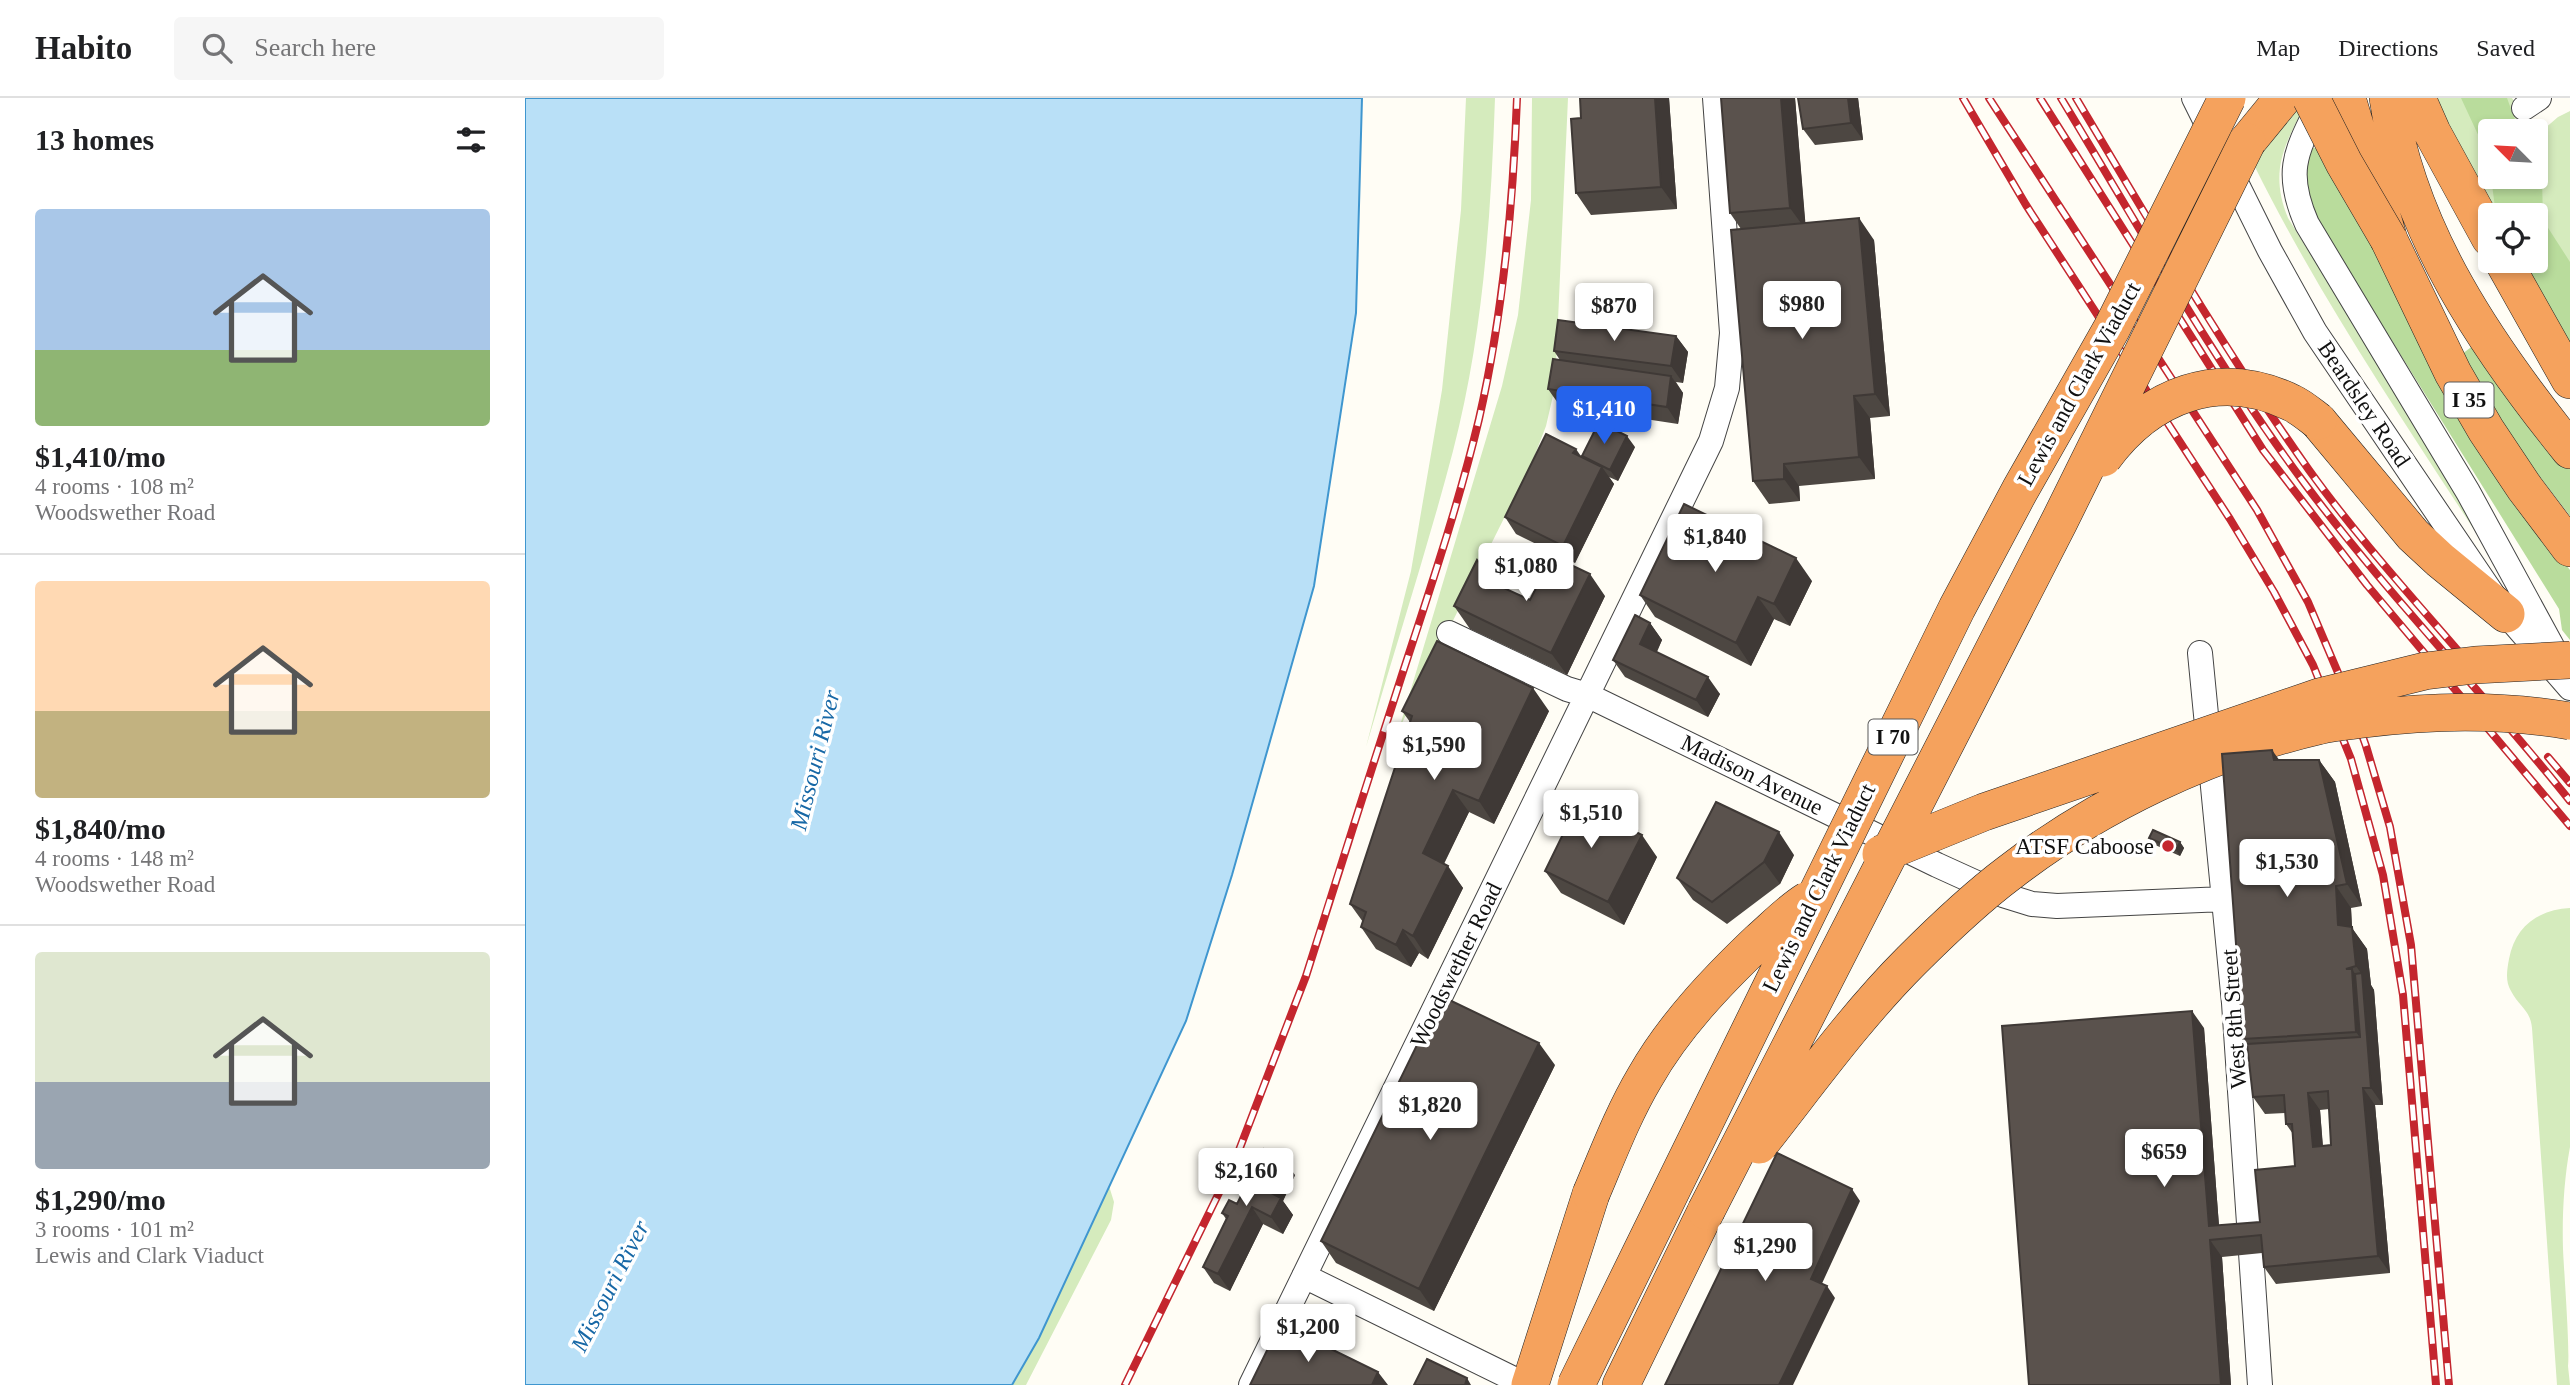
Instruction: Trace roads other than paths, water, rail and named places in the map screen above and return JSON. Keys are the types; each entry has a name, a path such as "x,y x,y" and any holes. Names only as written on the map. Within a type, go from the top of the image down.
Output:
{"highway":[{"name":"Lewis and Clark Viaduct","path":"1576,1385 1957,608 2112,328 2227,98"},
{"name":"I 70","path":"1621,1385 1706,1211 2059,522 2268,98"},
{"path":"2247,142 2283,98"},
{"path":"2311,98 2344,163 2389,240"},
{"name":"I 35","path":"2347,98 2389,240 2453,373 2486,430 2524,487 2570,548"},
{"path":"2398,100 2432,132 2478,216"},
{"name":"I 35","path":"2398,100 2405,167 2436,250 2476,322 2501,360 2570,450"},
{"path":"2511,275 2570,380"},
{"path":"2059,522 2111,448 2134,423 2166,401 2196,390 2231,387 2275,396 2294,404 2319,421 2413,535 2440,561 2506,614"},
{"path":"1528,1385 1591,1194 1619,1127 1645,1076 1681,1025 1729,970 1794,909 1874,858 1983,812 2286,707 2425,671 2487,664 2570,660"},
{"path":"1706,1211 1858,1020 1910,961 2008,873 2124,800 2248,746 2320,725 2387,716 2455,712 2531,714 2570,721"}],"street":[{"name":"Woodswether Road","path":"1251,1385 1711,441 1727,388 1732,333 1714,98"},
{"name":"Beardsley Road","path":"2194,98 2270,251 2315,332 2506,614 2570,688"},
{"name":"Beardsley Road","path":"2322,98 2298,148 2294,165 2296,200 2307,224 2467,492 2570,680"},
{"name":"Madison Avenue","path":"1449,633 1567,689 1587,695 1937,866 2003,895 2032,904 2057,906 2225,899"},
{"name":"West 8th Street","path":"2200,653 2225,899 2260,1385"},
{"path":"1304,1276 1528,1385"}],"water":[{"name":"Missouri River","path":"525,98 1362,98 1356,313 1314,586 1232,875 1186,1021 1039,1338 1012,1385 525,1385"}],"railway":[{"path":"1125,1385 1236,1158 1306,976 1452,517 1471,452 1495,340 1510,219 1517,98"},
{"path":"1963,98 2026,205 2230,519 2274,592 2313,665 2351,759 2383,875 2403,995 2436,1385"},
{"path":"1989,98 2257,510 2308,602 2350,701 2390,827 2411,945 2449,1385"},
{"path":"2040,98 2263,450 2367,585 2570,826"},
{"path":"2061,98 2209,343 2305,484 2369,565 2570,801"},
{"path":"2076,98 2218,333 2309,470 2370,548 2478,674"},
{"path":"2548,757 2570,783"}],"place":[{"name":"ATSF Caboose","path":"2168,846"}]}
